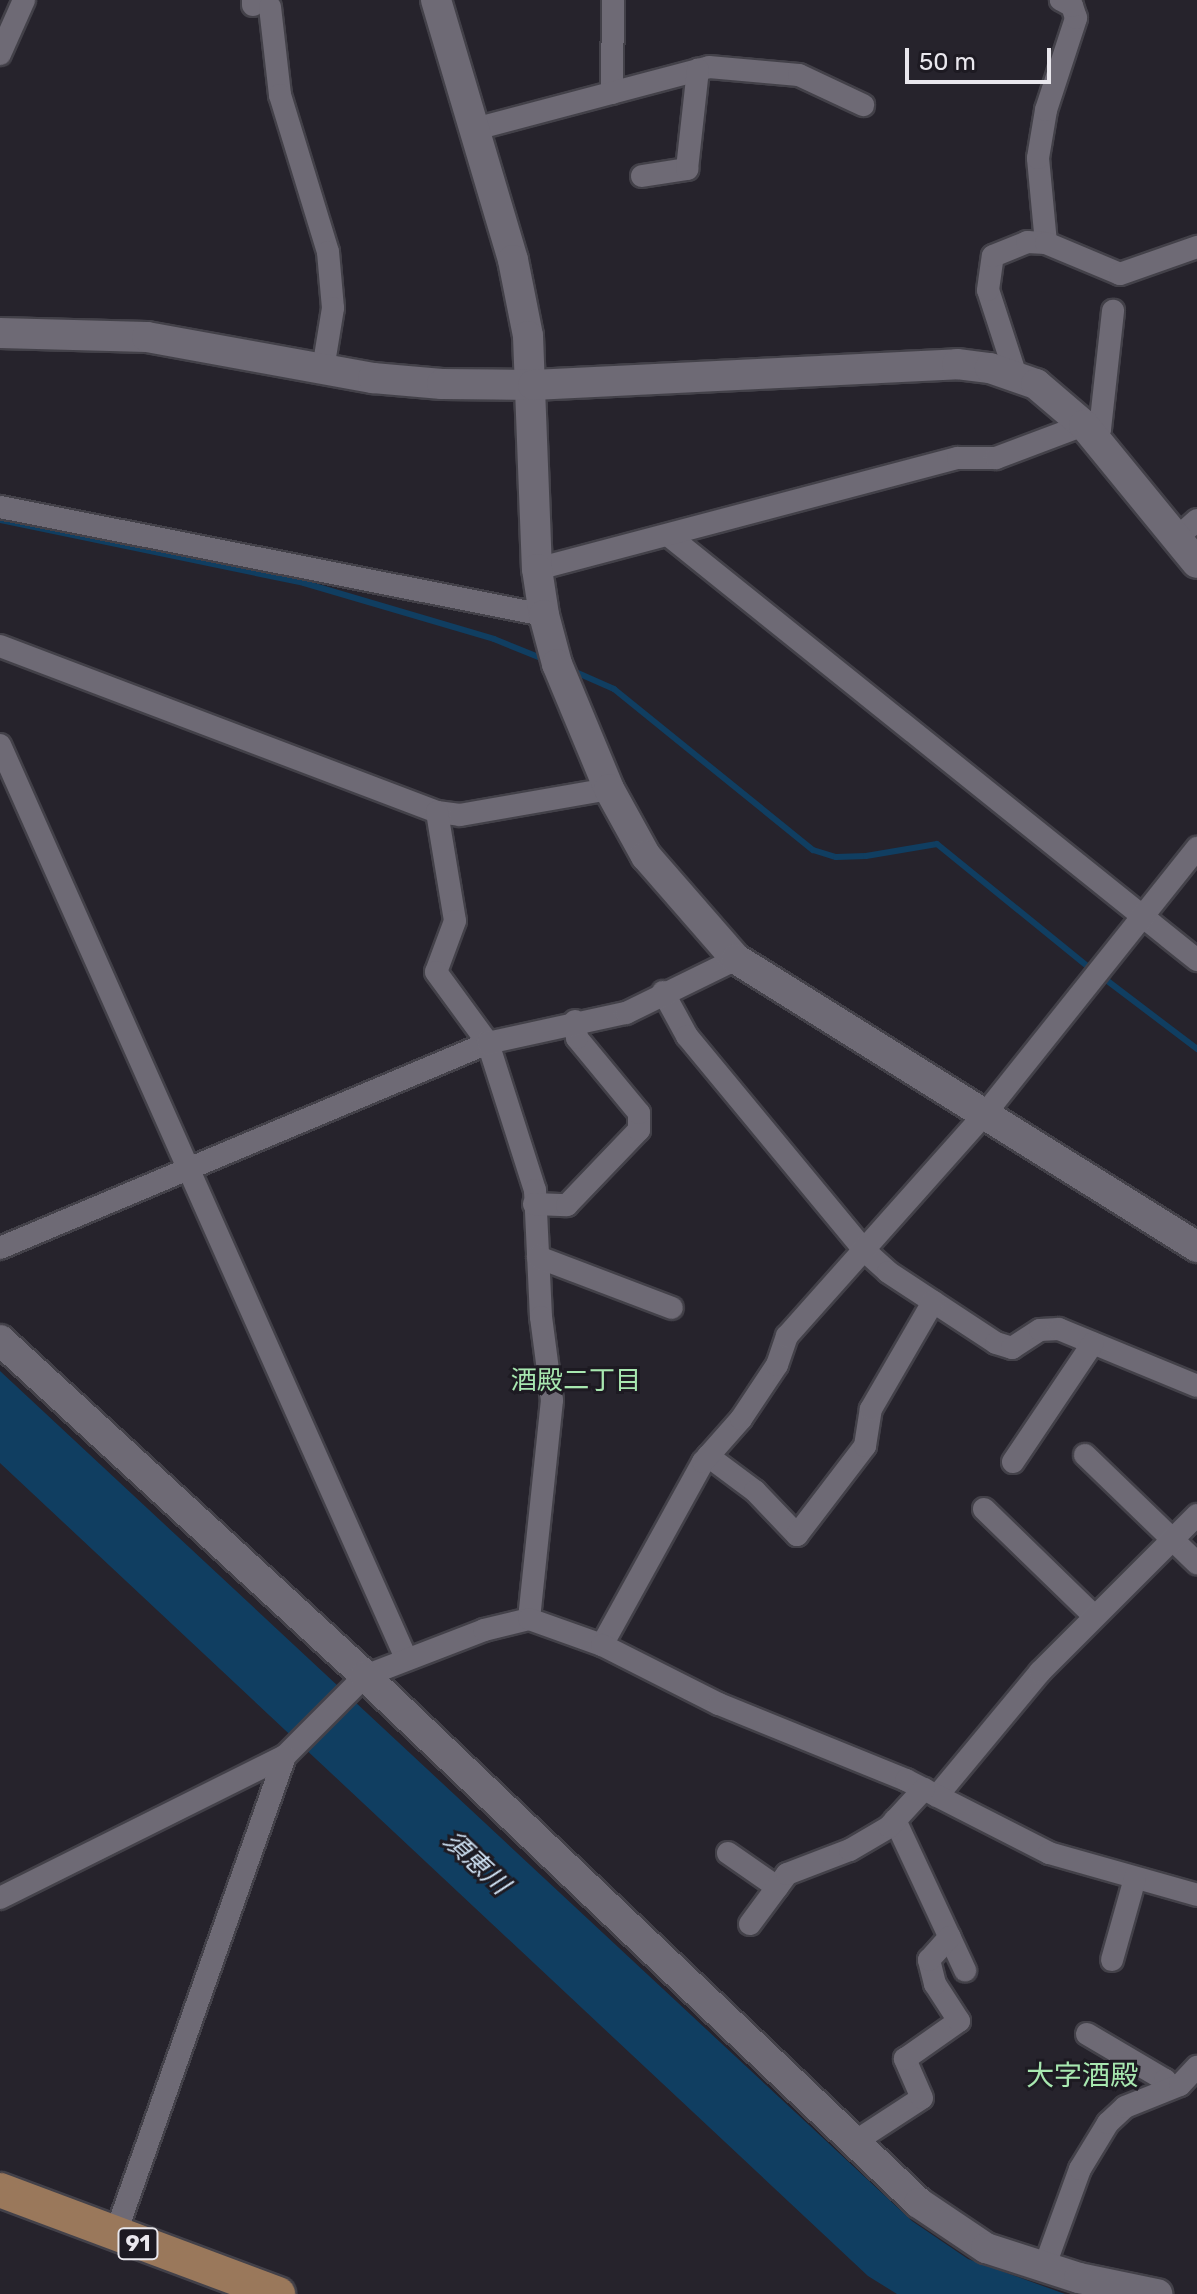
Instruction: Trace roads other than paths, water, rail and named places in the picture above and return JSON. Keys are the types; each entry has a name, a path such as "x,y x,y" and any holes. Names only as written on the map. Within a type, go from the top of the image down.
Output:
{"main road":[{"name":"91","path":"0,2190 278,2294"}],"street":[{"path":"0,54 24,0"},
{"path":"436,0 513,260 533,385 537,569 544,615 557,664 609,789 646,856 736,959 1197,1247"},
{"path":"612,93 613,0"},
{"path":"1046,243 1038,158 1046,110 1076,18 1072,6 1061,0"},
{"path":"259,4 280,95 328,252 333,308 323,369"},
{"path":"475,129 698,70 799,75 863,105"},
{"path":"642,176 687,169 698,70"},
{"path":"1015,373 988,290 987,270 993,256 1004,249 1046,243 1120,274 1197,247"},
{"path":"537,569 958,458 996,458 1100,429 1113,311"},
{"path":"0,332 147,337 323,369 442,384 533,385 957,364 1015,373 1089,431 1187,529 1197,563"},
{"path":"0,507 544,615"},
{"path":"668,535 1197,960"},
{"path":"0,646 437,812 460,815 609,789"},
{"path":"0,745 406,1658"},
{"path":"437,812 455,921 436,972 488,1043 535,1190 538,1257 552,1400 529,1619"},
{"path":"602,1645 656,1541 708,1456 770,1376 787,1336 984,1115 1197,848"},
{"path":"0,1248 488,1043 575,1021 626,1013 663,992 736,959"},
{"path":"663,992 677,1024 865,1251 933,1302 1012,1348 1040,1330 1059,1329 1197,1386"},
{"path":"534,1204 567,1205 639,1130 639,1113 577,1038 575,1021"},
{"path":"538,1257 672,1308"},
{"path":"708,1456 755,1491 797,1535 865,1446 871,1409 933,1302"},
{"path":"0,1340 358,1682 853,2143 950,2227 986,2248 1044,2268 1157,2294"},
{"path":"1013,1462 1093,1343"},
{"path":"1085,1455 1170,1541 1197,1563"},
{"path":"984,1509 1094,1616"},
{"path":"750,1924 777,1887 798,1866 850,1850 931,1792 1094,1616 1197,1515"},
{"path":"0,1898 291,1750 358,1682 406,1658 529,1619 602,1645 719,1704 931,1792 1049,1853 1197,1895"},
{"path":"115,2235 291,1750"},
{"path":"895,1820 965,1970"},
{"path":"728,1853 777,1887"},
{"path":"1112,1960 1135,1878"},
{"path":"853,2143 922,2098 905,2059 959,2021 935,1984 929,1960 950,1937"},
{"path":"1087,2034 1165,2080 1171,2088"},
{"path":"1044,2268 1092,2145 1125,2107 1171,2088 1197,2067"}],"water":[{"name":"須恵川","path":"0,1371 912,2221 968,2259 1065,2294 897,2294 868,2276 0,1463"}],"waterway":[{"path":"0,520 304,583 494,639 546,660"},
{"path":"571,670 614,689 813,850 836,857 866,856 937,844 1092,970"},
{"path":"1101,976 1197,1049"}],"district":[{"name":"酒殿二丁目","path":"576,1381"},
{"name":"大字酒殿","path":"1082,2076"}]}
